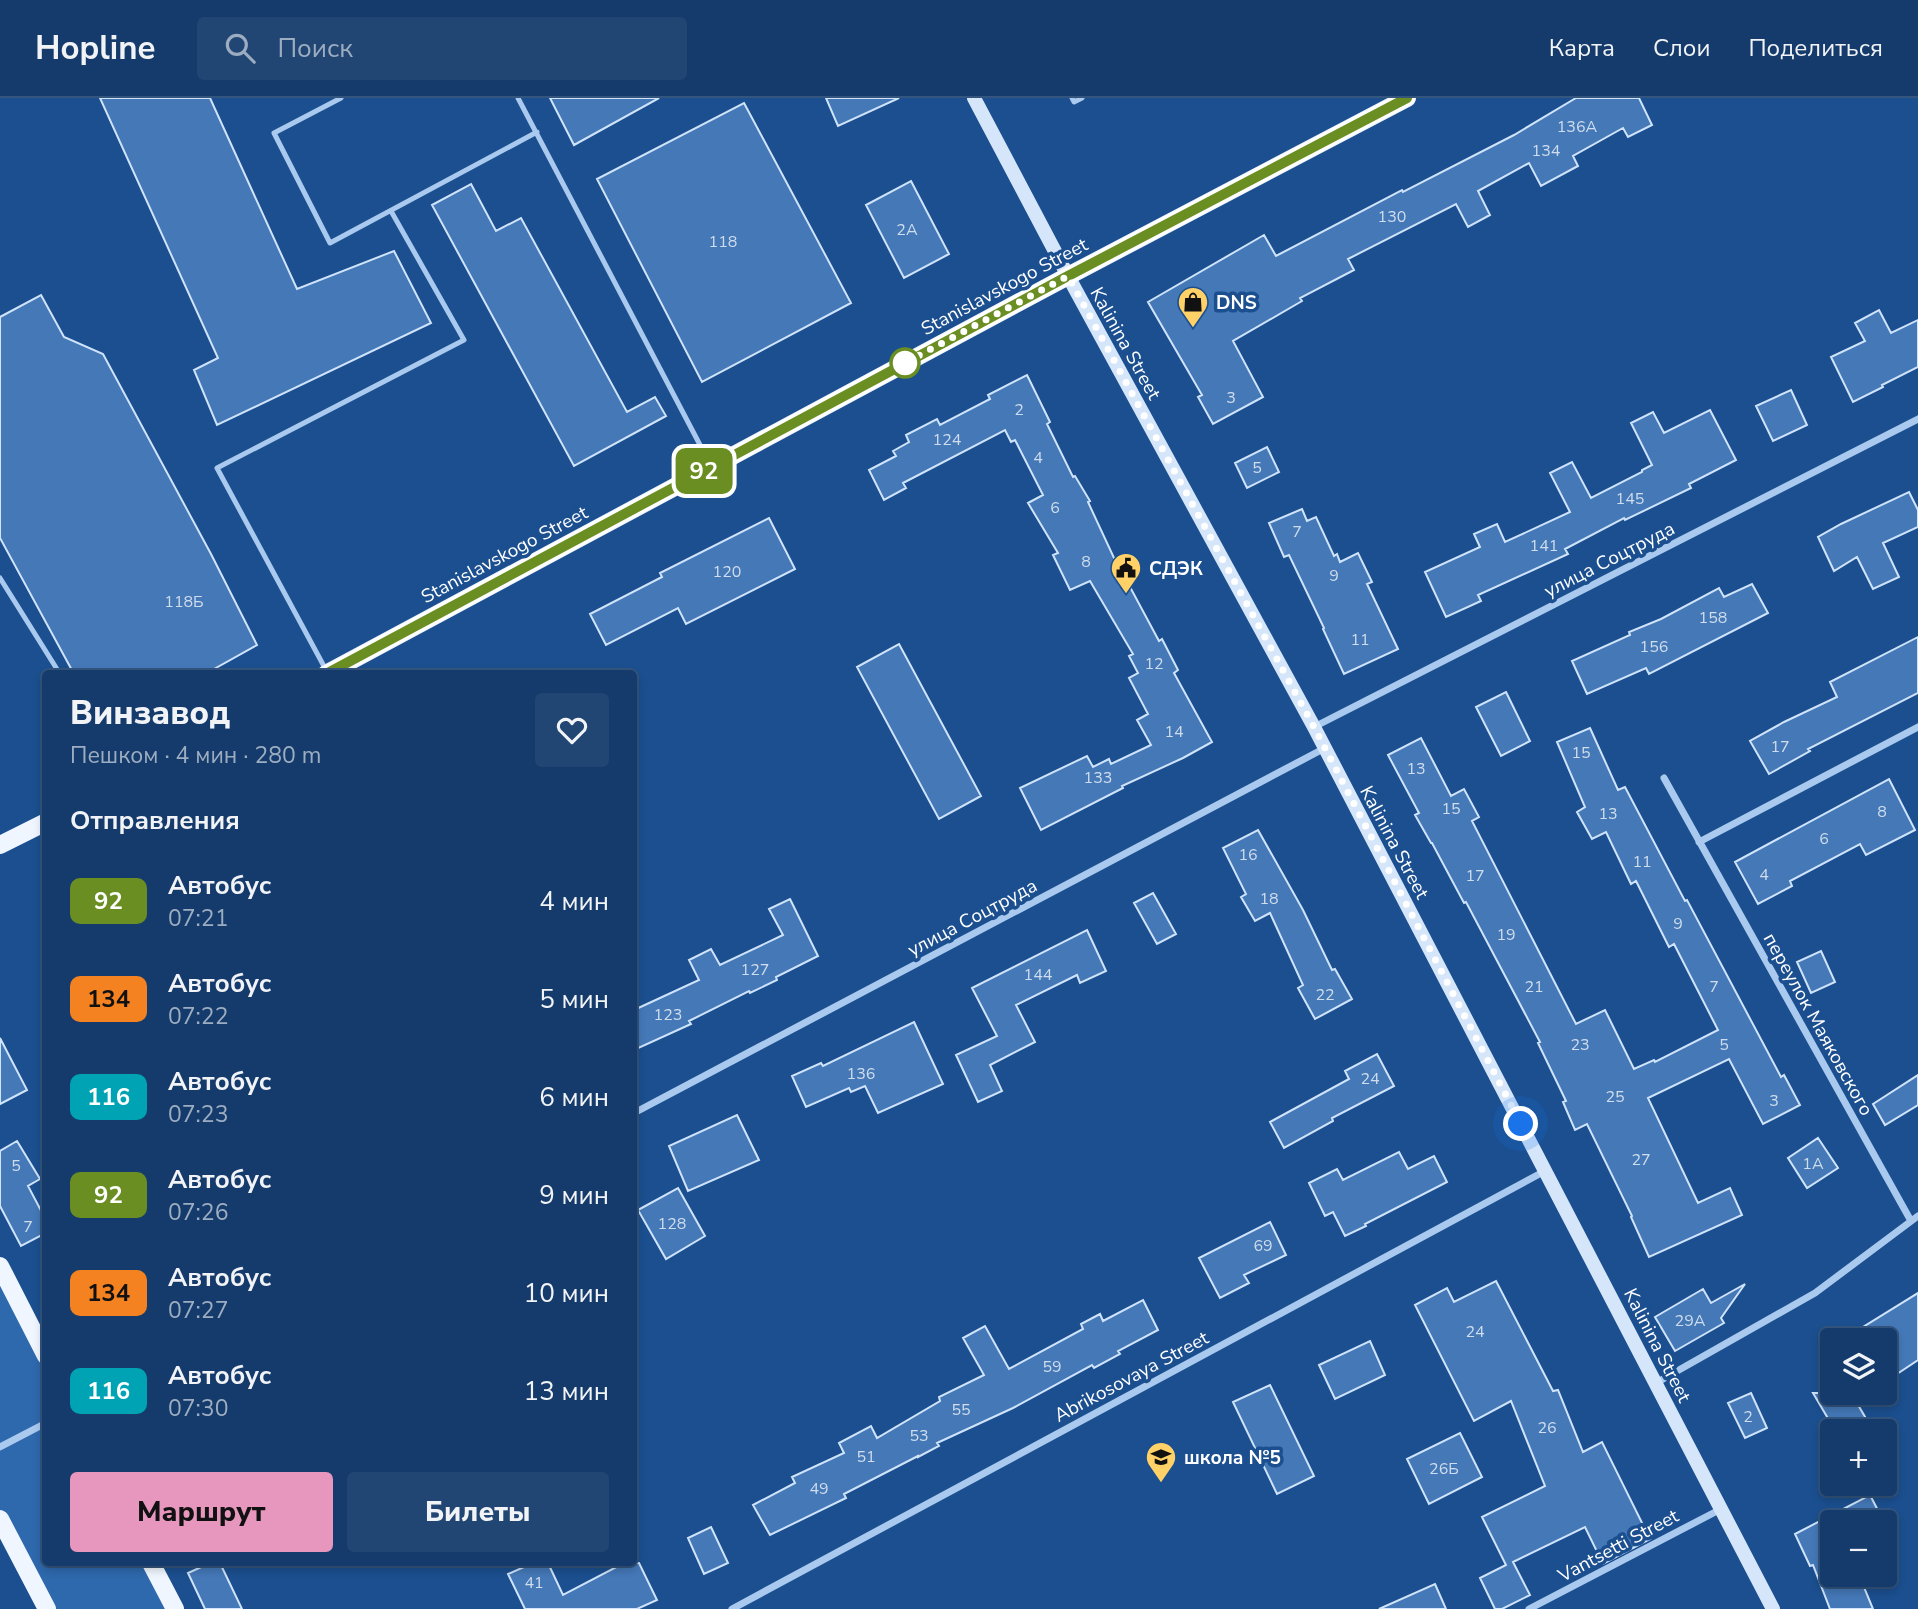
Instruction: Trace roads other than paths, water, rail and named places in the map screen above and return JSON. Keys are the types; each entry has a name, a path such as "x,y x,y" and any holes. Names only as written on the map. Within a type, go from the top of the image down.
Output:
{"main road":[{"name":"Kalinina Street","path":"974,98 1314,727 1773,1609"},
{"name":"Stanislavskogo Street","path":"333,670 1068,276 1407,98"},
{"path":"0,845 42,824"},
{"path":"0,1266 42,1348"},
{"path":"0,1519 47,1609"},
{"path":"153,1566 175,1609"}],"street":[{"name":"улица Соцтруда","path":"1314,727 1918,419"},
{"path":"1699,842 1918,727"},
{"name":"улица Соцтруда","path":"637,1111 1325,748"},
{"name":"переулок Маяковского","path":"1664,778 1915,1218"},
{"name":"Abrikosovaya Street","path":"732,1609 1545,1171"},
{"path":"1656,1383 1815,1293 1915,1218"},
{"path":"0,1447 42,1425"},
{"name":"Vantsetti Street","path":"1529,1609 1721,1509"}],"lane":[{"path":"341,98 274,133 330,243 537,132"},
{"path":"518,98 711,467"},
{"path":"1072,98 1074,102 1082,98"},
{"path":"325,670 217,468 464,340 391,211"},
{"path":"0,578 58,670"}],"place":[{"name":"DNS","path":"1193,329"},
{"name":"СДЭК","path":"1126,595"},
{"name":"школа №5","path":"1161,1484"}]}
